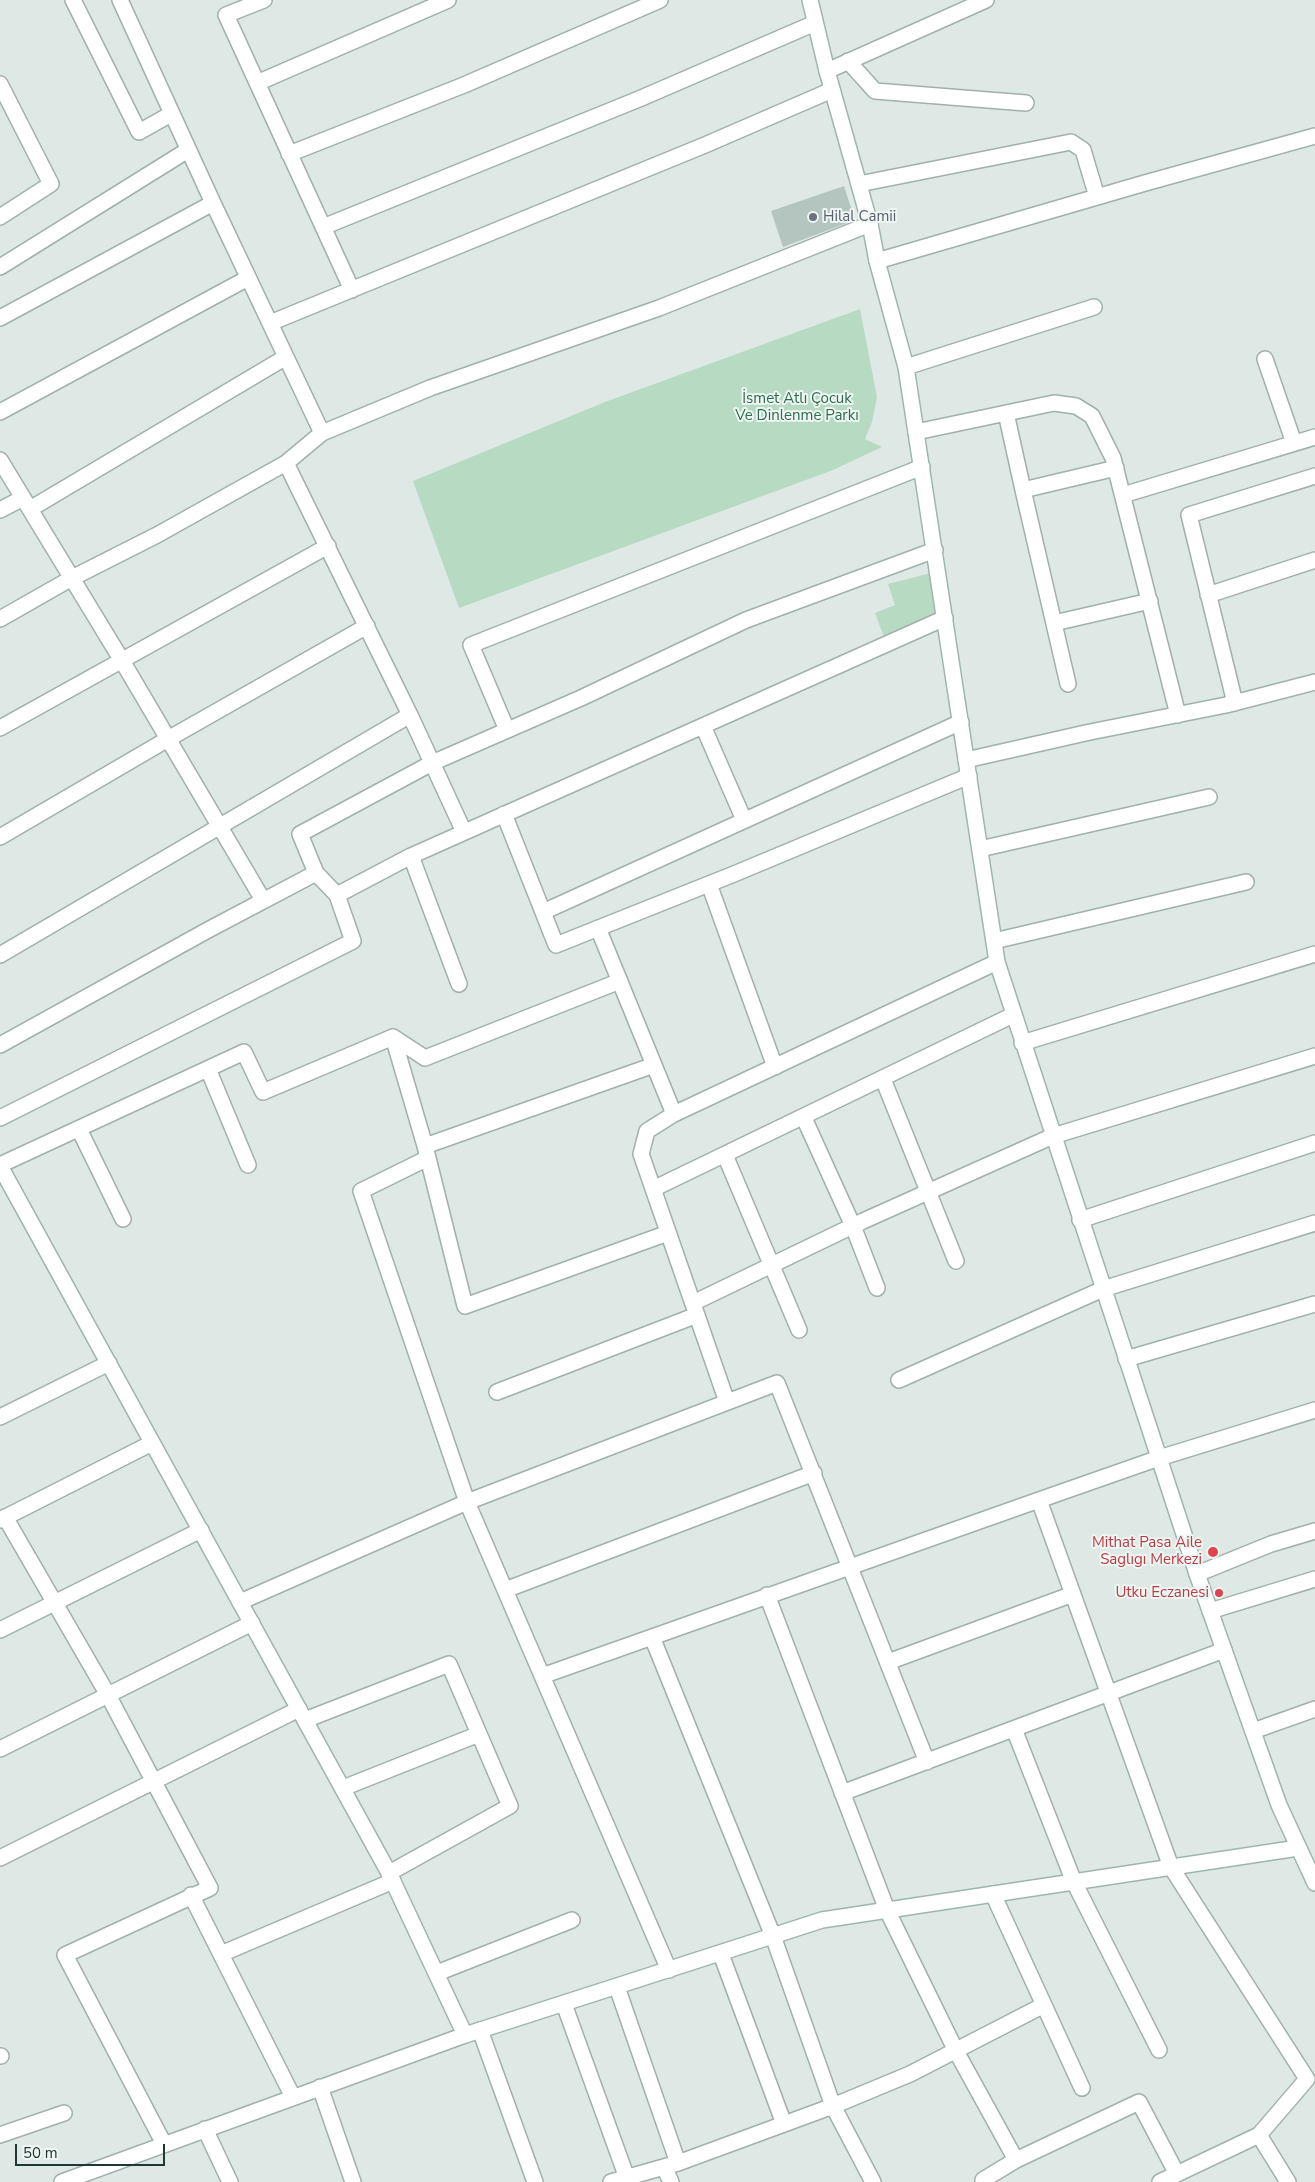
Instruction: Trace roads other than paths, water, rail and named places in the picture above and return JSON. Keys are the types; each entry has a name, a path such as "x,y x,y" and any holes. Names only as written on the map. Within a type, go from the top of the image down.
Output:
{"street":[{"path":"72,0 139,132 171,114"},
{"path":"120,0 171,114 322,433"},
{"path":"264,0 226,15 352,290"},
{"path":"257,83 448,0"},
{"path":"289,154 464,85 660,0"},
{"path":"810,0 906,367 997,962 1197,1574 1279,1805 1315,1883"},
{"path":"827,70 986,0"},
{"path":"323,227 639,100 815,23"},
{"path":"848,61 875,91 1026,103"},
{"path":"0,84 51,184 0,217"},
{"path":"270,323 678,156 832,90"},
{"path":"877,261 1315,136"},
{"path":"859,184 1071,142 1083,150 1097,197"},
{"path":"0,266 188,150"},
{"path":"0,318 213,204"},
{"path":"0,619 72,578 157,535 286,462 322,433 430,388 659,308 870,224"},
{"path":"0,412 248,278"},
{"path":"906,367 1094,306"},
{"path":"0,510 27,503 286,357"},
{"path":"1265,359 1294,443"},
{"path":"916,432 1054,403 1076,406 1092,416 1104,438 1116,468 1178,714"},
{"path":"1006,413 1068,684"},
{"path":"1123,495 1315,437"},
{"path":"0,460 122,659 263,900"},
{"path":"286,462 410,715 464,832"},
{"path":"508,730 471,645 922,467"},
{"path":"1023,490 1116,468"},
{"path":"1235,702 1189,515 1315,476"},
{"path":"0,728 328,546"},
{"path":"0,1118 353,941 337,895 316,873 300,834 432,763 581,698 746,620 935,550"},
{"path":"1208,595 1315,560"},
{"path":"1054,624 1150,601"},
{"path":"337,895 411,856 945,618"},
{"path":"0,838 168,739 367,626"},
{"path":"966,760 1235,702 1315,682"},
{"path":"0,955 410,715"},
{"path":"543,912 961,722"},
{"path":"703,726 744,820"},
{"path":"504,814 556,945 969,776"},
{"path":"980,849 1209,797"},
{"path":"411,856 458,984"},
{"path":"0,1045 263,900 316,873"},
{"path":"994,941 1246,882"},
{"path":"709,884 776,1067"},
{"path":"598,928 674,1114"},
{"path":"1022,1043 1315,954"},
{"path":"727,1402 641,1154 647,1131 674,1114 997,962"},
{"path":"393,1037 425,1058 620,980"},
{"path":"653,1189 804,1118 1013,1015"},
{"path":"393,1037 264,1092 244,1052 0,1165 391,1877 436,1973 472,2033 534,2182"},
{"path":"393,1037 427,1152 465,1306 668,1233"},
{"path":"497,1392 695,1309 773,1265 853,1226 1053,1136 1315,1056"},
{"path":"654,1065 427,1152 361,1191 467,1502 669,1970"},
{"path":"208,1069 248,1165"},
{"path":"883,1079 956,1261"},
{"path":"804,1118 853,1226 876,1288"},
{"path":"80,1129 123,1219"},
{"path":"1080,1220 1315,1144"},
{"path":"725,1155 799,1330"},
{"path":"899,1380 1103,1289 1315,1223"},
{"path":"1126,1360 1315,1304"},
{"path":"0,1417 109,1363"},
{"path":"240,1602 467,1502 777,1383 851,1565 927,1762"},
{"path":"542,1676 851,1565 1159,1458 1315,1410"},
{"path":"152,1442 3,1519 108,1695 210,1888 65,1955 164,2144"},
{"path":"505,1590 814,1473"},
{"path":"1039,1500 1171,1867 1307,2079 1259,2135 1160,2182"},
{"path":"0,1630 201,1530"},
{"path":"1197,1574 1271,1544 1315,1531"},
{"path":"1210,1611 1315,1579"},
{"path":"888,1662 1073,1594"},
{"path":"767,1596 887,1910 956,2051 1016,2160"},
{"path":"0,1749 252,1623"},
{"path":"652,1637 773,1936 833,2106 873,2182"},
{"path":"842,1794 1224,1650"},
{"path":"0,1858 153,1782 302,1715 449,1664 510,1806 391,1877 221,1954"},
{"path":"1253,1731 1315,1709"},
{"path":"1014,1729 1074,1882 1159,2050"},
{"path":"343,1788 479,1734"},
{"path":"62,2182 472,2033 822,1920 1298,1848"},
{"path":"993,1894 1082,2088"},
{"path":"192,1895 293,2097"},
{"path":"436,1973 572,1920"},
{"path":"721,1954 784,2124"},
{"path":"617,1987 671,2165 670,2182"},
{"path":"564,2004 627,2178"},
{"path":"611,2182 671,2165 833,2106 910,2074 1044,2006"},
{"path":"320,2087 354,2182"},
{"path":"984,2182 983,2180 1016,2160 1139,2102 1177,2174"},
{"path":"0,2135 64,2113"},
{"path":"205,2129 230,2182"},
{"path":"1259,2135 1284,2180"}],"place":[{"name":"Hilal Camii","path":"813,217"},
{"name":"Mithat Pasa Aile Saglıgı Merkezi","path":"1213,1552"},
{"name":"Utku Eczanesi","path":"1219,1593"}],"park label":[{"name":"İsmet Atlı Çocuk Ve Dinlenme Parkı","path":"797,408"}]}
